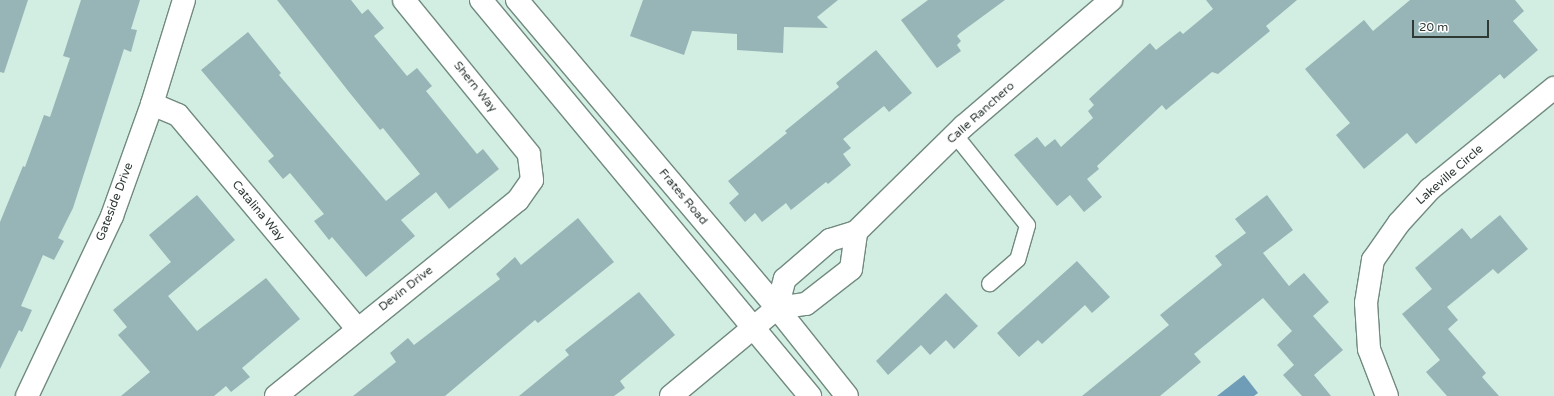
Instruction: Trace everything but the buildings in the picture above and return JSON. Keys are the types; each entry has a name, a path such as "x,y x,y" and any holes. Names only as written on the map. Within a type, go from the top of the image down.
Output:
{"street":[{"name":"Gateside Drive","path":"27,396 112,216 152,104 184,0"},
{"name":"Shern Way","path":"404,0 529,154 532,180"},
{"path":"481,0 810,396"},
{"name":"Frates Road","path":"517,0 777,308 847,396"},
{"name":"Calle Ranchero","path":"777,308 786,278 830,240 856,232 955,135 1111,0"},
{"name":"Lakeville Circle","path":"1387,396 1369,349 1366,304 1373,260 1398,223 1430,189 1554,88"},
{"name":"Catalina Way","path":"152,104 178,115 357,328"},
{"name":"Devin Drive","path":"276,396 357,328 518,200 532,180"},
{"path":"671,396 777,308 806,304 851,270 856,232"}],"lane":[{"path":"955,135 1027,225 1017,260 989,283"}],"water":[{"path":"1244,375 1258,393 1254,396 1217,396"}]}
